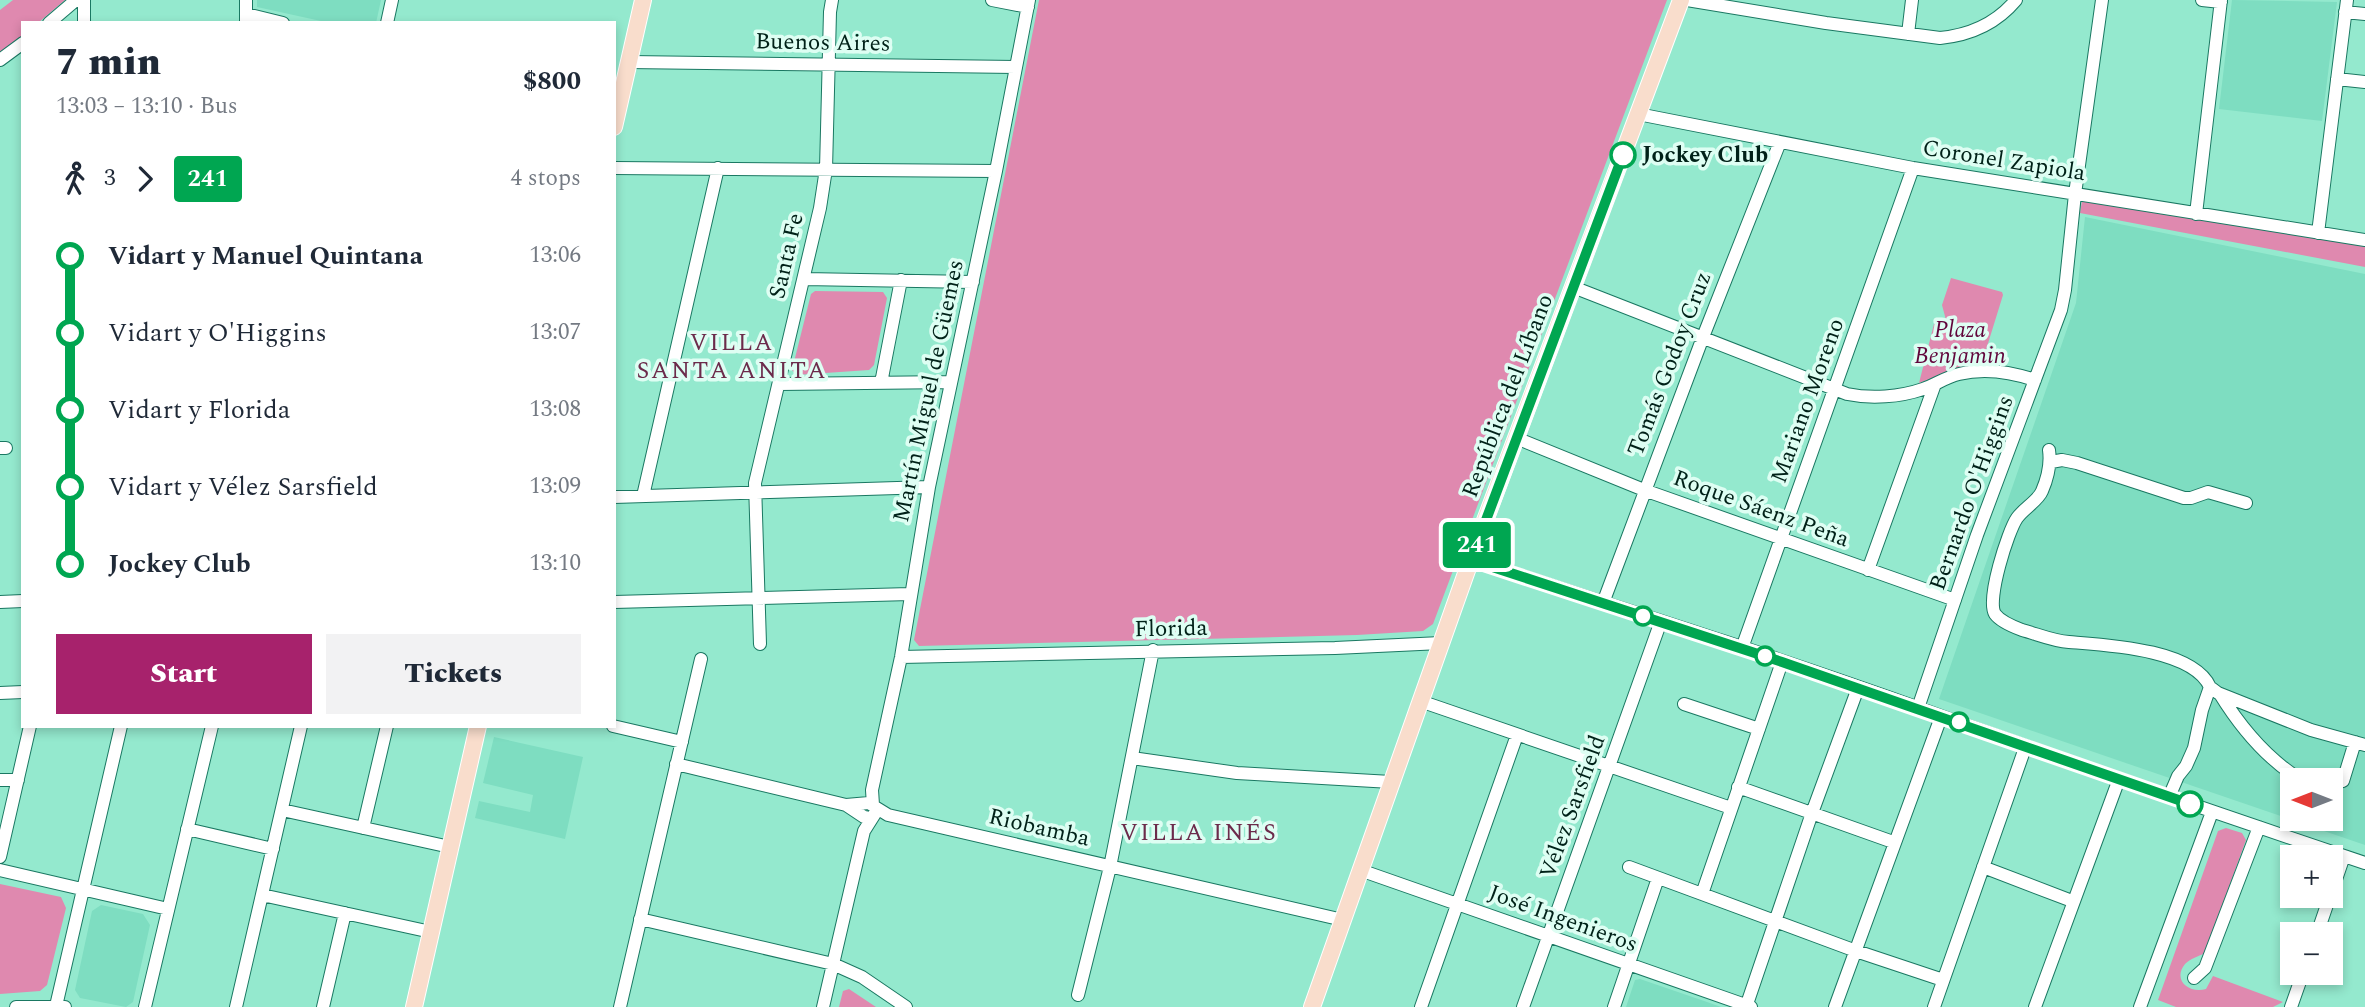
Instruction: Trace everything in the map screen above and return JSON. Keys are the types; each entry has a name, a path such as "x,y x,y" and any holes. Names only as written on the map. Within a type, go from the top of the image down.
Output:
{"main road":[{"path":"618,97 643,0"},
{"name":"República del Líbano","path":"1312,1007 1471,560 1681,0"},
{"path":"414,1007 478,728"}],"street":[{"path":"51,21 76,0"},
{"path":"84,0 84,21"},
{"path":"246,0 246,19 264,21"},
{"path":"387,21 392,0"},
{"name":"Santa Fe","path":"760,644 755,484 827,169 832,0"},
{"path":"992,0 1028,4"},
{"path":"1687,0 1940,38 1980,29 1998,19 2017,0"},
{"path":"1908,34 1912,0"},
{"name":"Bernardo O'Higgins","path":"1918,708 2061,310 2066,290 2075,194 2102,0"},
{"path":"2196,214 2221,1 2202,0"},
{"name":"Martín Miguel de Güemes","path":"823,1007 901,657 929,488 996,171 1028,4"},
{"path":"2318,233 2346,6 2365,14"},
{"path":"0,60 21,44"},
{"name":"Buenos Aires","path":"629,62 1016,67"},
{"path":"2337,79 2365,82"},
{"name":"Coronel Zapiola","path":"1638,114 1913,168 2365,240"},
{"name":"Tomás Godoy Cruz","path":"1603,603 1644,490 1780,142"},
{"path":"616,168 996,171"},
{"path":"643,496 718,168"},
{"name":"Mariano Moreno","path":"1742,648 1913,168"},
{"path":"804,279 973,282"},
{"path":"881,383 901,280"},
{"path":"1573,287 1834,389 1861,397 1904,394 1959,374 2013,374 2035,380"},
{"path":"779,384 951,382"},
{"path":"1868,570 1935,384"},
{"name":"Roque Sáenz Peña","path":"1516,438 1644,490 1955,600"},
{"path":"2246,503 2208,492 2184,498 2050,456 2041,494 2015,520 1993,587 1991,603 1996,615 2015,628 2068,642 2141,650 2192,667 2205,676 2234,717 2262,749 2286,768"},
{"path":"616,497 929,488"},
{"path":"1471,560 1742,648 1941,716 2025,748 2365,863"},
{"path":"616,602 910,594"},
{"path":"0,601 21,601"},
{"name":"Vélez Sarsfield","path":"1523,1007 1661,621"},
{"name":"Florida","path":"901,657 1335,648 1441,643"},
{"path":"1078,995 1110,867 1153,650"},
{"path":"620,1007 701,659"},
{"path":"1702,894 1782,662"},
{"path":"1748,1006 1812,813 1858,688"},
{"path":"2215,690 2311,730 2360,744 2343,781"},
{"path":"2169,797 2177,770 2186,766 2194,748 2202,710 2215,690"},
{"path":"0,693 21,692"},
{"path":"1420,701 1731,808"},
{"path":"1684,704 1759,729"},
{"path":"1835,1007 1941,716"},
{"path":"616,727 682,742"},
{"path":"0,857 30,728"},
{"path":"16,1007 60,1006 83,889 121,728"},
{"path":"145,1007 212,728"},
{"path":"236,1007 302,728"},
{"path":"363,828 387,728"},
{"path":"1421,1007 1517,735"},
{"path":"1934,1007 2025,748"},
{"path":"1132,758 1237,773 1391,782"},
{"name":"Riobamba","path":"677,764 868,811 1343,920"},
{"path":"2035,1007 2119,779"},
{"path":"0,780 18,780"},
{"path":"1738,787 1893,842"},
{"path":"282,810 450,847"},
{"path":"2140,1007 2212,811"},
{"path":"2194,978 2205,968 2259,827"},
{"path":"187,829 273,849"},
{"path":"1629,867 1775,922 1943,980"},
{"path":"1983,867 2072,901"},
{"path":"0,870 168,909"},
{"name":"José Ingenieros","path":"1360,870 1748,1006"},
{"path":"1614,1007 1658,877"},
{"path":"262,895 431,932"},
{"path":"323,1007 345,913"},
{"path":"640,919 833,964 862,977 906,1007"},
{"path":"2291,1007 2299,985"}],"shaded area":[{"path":"257,0 381,0 376,21 321,21 257,7"},
{"path":"2232,0 2337,2 2322,121 2219,109"},
{"path":"2085,217 2365,274 2365,845 2324,831 2343,831 2343,768 2280,768 2280,816 1939,699 2076,303"},
{"path":"494,737 583,757 565,839 475,818 479,801 530,812 533,795 483,783"},
{"path":"101,905 143,914 150,925 133,1002 126,1007 80,998 75,990 92,911"},
{"path":"1640,979 1721,1007 1626,1007 1635,980"}],"green space":[{"path":"13,0 65,0 40,21 21,21 21,37 0,53 0,10"},
{"path":"1039,0 1667,0 1433,624 1423,631 919,646 914,640"},
{"path":"2082,201 2365,245 2365,267 2080,213"},
{"name":"Plaza Benjamin","path":"1951,278 2002,292 2003,295 1981,366 1951,371 1919,383 1934,324 1946,320 1942,305"},
{"path":"815,291 883,292 887,298 874,365 869,370 796,375 792,370 811,294"},
{"path":"2226,828 2242,833 2246,840 2205,953 2185,964 2181,970 2181,980 2188,988 2200,990 2206,989 2213,976 2283,1002 2273,1007 2176,1007 2158,1000 2218,831"},
{"path":"0,884 61,897 66,908 47,985 40,991 0,994"},
{"path":"849,989 876,1007 839,1007 843,991"}],"bus line":[{"name":"241","path":"1623,155 1471,560 1918,708 2025,748 2190,804"}],"place":[{"name":"Jockey Club","path":"1623,155"}],"district":[{"name":"VILLA SANTA ANITA","path":"732,357"},
{"name":"VILLA INÉS","path":"1199,833"}]}
